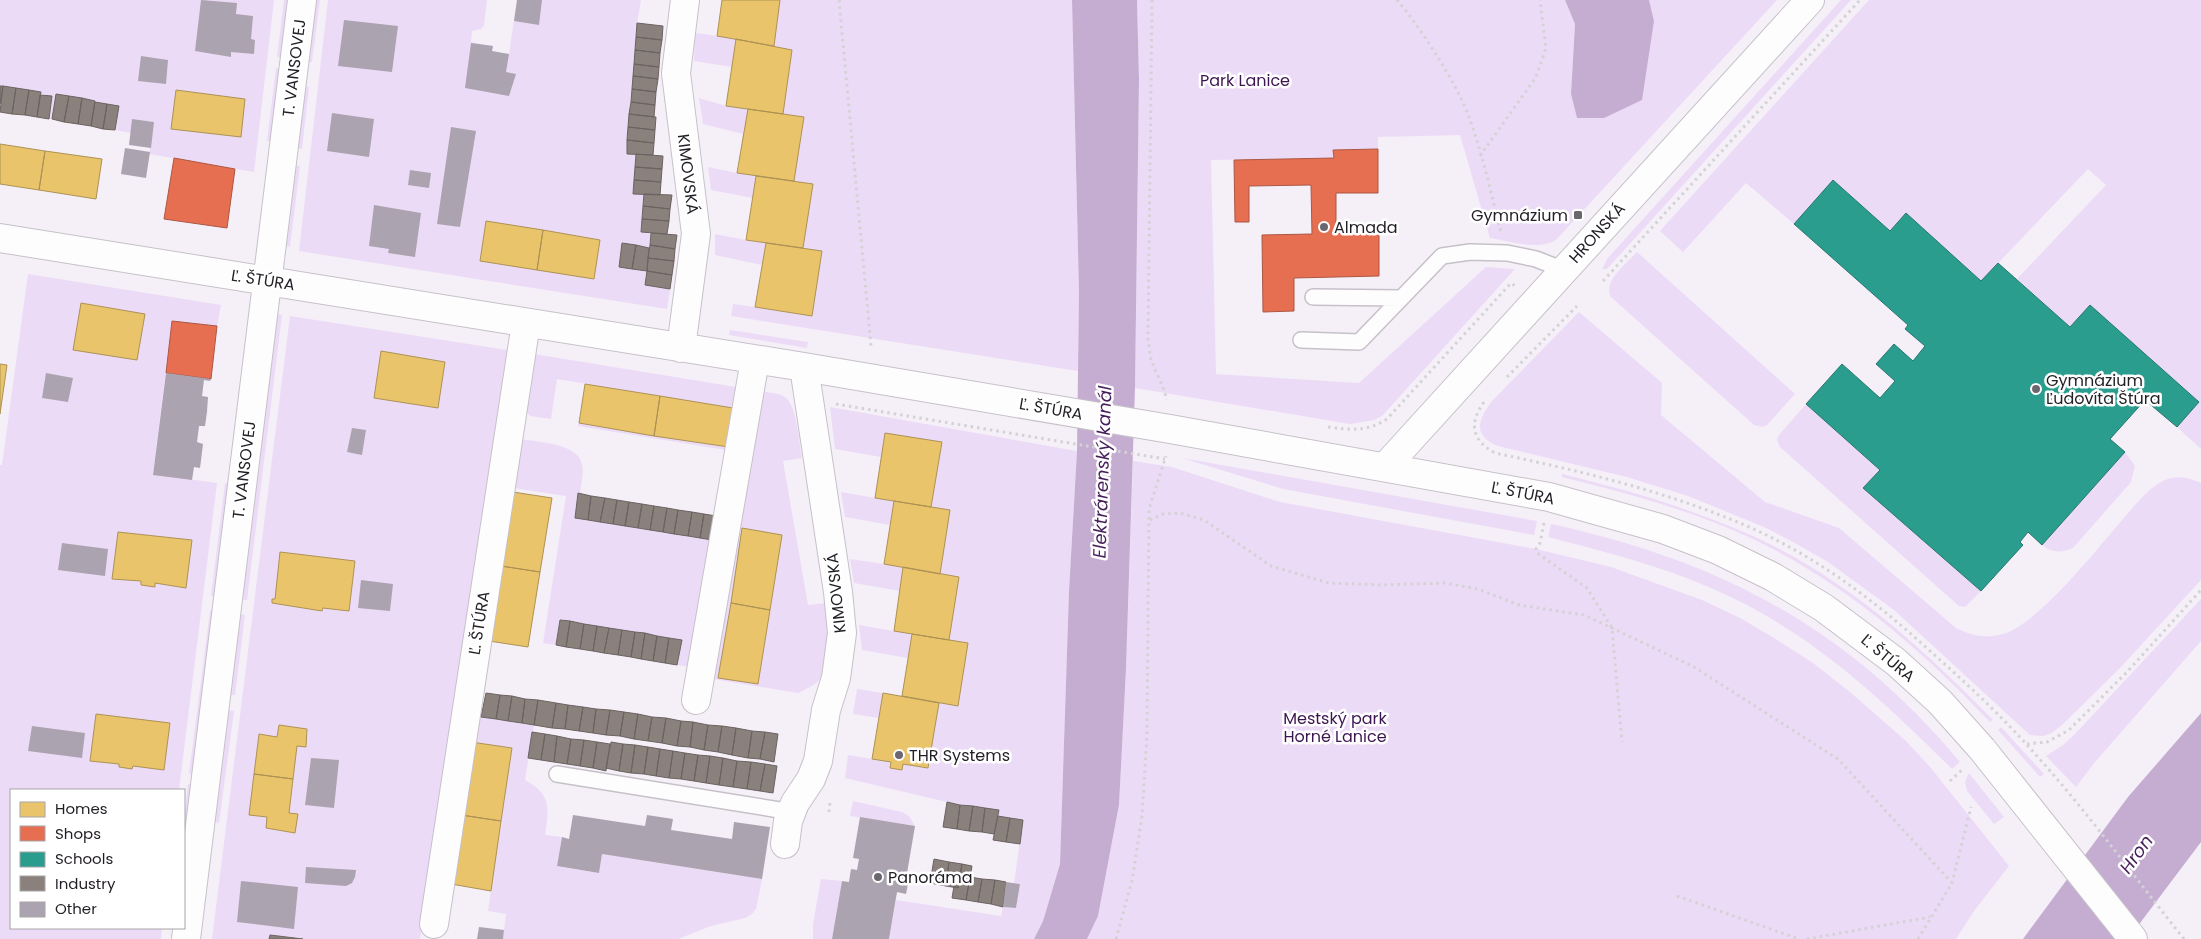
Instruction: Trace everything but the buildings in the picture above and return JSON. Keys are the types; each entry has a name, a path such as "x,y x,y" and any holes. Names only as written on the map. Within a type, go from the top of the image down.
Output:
{"street":[{"name":"T. VANSOVEJ","path":"186,939 302,0"},
{"name":"KIMOVSKÁ","path":"681,348 696,234 676,73 685,0"},
{"name":"HRONSKÁ","path":"1385,467 1810,0"},
{"name":"Ľ. ŠTÚRA","path":"0,238 804,367 1153,426 1549,497 1670,532 1718,550 1773,577 1824,608 1896,662 1940,702 1963,727 2023,799 2133,939"},
{"name":"Ľ. ŠTÚRA","path":"434,924 526,323"},
{"path":"696,700 755,360"},
{"name":"KIMOVSKÁ","path":"785,844 795,803 810,779 818,760 826,710 836,678 842,632 838,592 804,367"}],"lane":[{"path":"1301,340 1359,342 1442,256 1470,252 1507,253 1536,259 1564,270"},
{"path":"1314,297 1401,298"},
{"path":"557,774 792,812"}],"path":[{"path":"839,0 871,346"},
{"path":"1148,338 1152,0"},
{"path":"1397,0 1410,15 1468,113 1507,253"},
{"path":"1480,156 1536,77 1546,48 1540,0"},
{"path":"1604,281 1860,0"},
{"path":"1320,426 1365,430 1377,426 1387,419 1511,283 1516,287"},
{"path":"1161,398 1176,401"},
{"path":"829,403 1165,459"},
{"path":"1116,939 1132,881 1142,816 1147,735 1149,509"},
{"path":"1150,520 1163,514 1180,513 1204,520 1271,566 1329,583 1454,585 1478,588 1520,605 1584,616 1612,628 1694,668 1838,759 1952,883"},
{"path":"1544,521 1537,553 1587,588 1612,628 1622,742"},
{"path":"2184,939 2049,770 2026,744 2048,742 2069,730 2127,672 2201,590"},
{"path":"829,812 831,799"},
{"path":"1918,939 1952,883 1971,806"},
{"path":"1677,896 1800,939"},
{"path":"1807,939 1930,917"}],"green space":[{"path":"0,0 274,0 254,172 149,154 154,122 132,119 131,133 115,130 119,106 56,94 52,119 49,119 52,96 0,86"},
{"path":"284,0 289,0 282,58 277,57"},
{"path":"314,0 320,0 312,62 307,62"},
{"path":"328,0 487,0 484,25 481,29 472,31 471,42 493,46 492,52 509,54 517,0 641,0 637,23 627,153 636,154 633,194 644,195 641,232 651,234 649,248 622,243 619,266 647,271 645,285 670,289 667,309 299,251"},
{"path":"722,0 1072,0 1079,292 1078,371 731,316 733,304 755,307 762,265 715,255 715,234 746,240 753,198 711,190 708,167 737,173 743,134 703,124 699,98 726,106 732,67 694,61 695,33 717,36"},
{"name":"Park Lanice","path":"1137,0 1565,0 1575,24 1571,94 1577,118 1604,118 1654,21 1649,0 1777,0 1556,240 1549,243 1532,245 1490,238 1460,135 1378,137 1378,149 1334,150 1334,158 1211,160 1216,374 1359,383 1486,267 1515,269 1382,416 1374,420 1350,424 1135,388 1139,80"},
{"path":"1841,0 1851,0 1607,269 1602,269 1607,259"},
{"path":"1869,0 2201,0 2201,449 2177,427 2199,402 2090,305 2070,327 2017,279 2106,185 2088,169 1981,281 1906,213 1890,231 1833,180 1794,224 1746,183 1683,252 1660,231"},
{"path":"276,68 281,69 272,141 267,141"},
{"path":"304,86 309,87 302,149 296,148"},
{"path":"294,165 300,166 290,247 284,246"},
{"path":"1637,252 1795,394 1767,425 1763,427 1754,425 1611,297 1609,291 1613,279"},
{"path":"28,274 221,305 217,326 172,321 153,474 217,483 179,789 10,789 10,929 162,929 161,939 0,939 0,465 2,465"},
{"path":"1579,312 1662,383 1661,415 1765,502 1839,528 1956,628 1962,631 1973,635 1991,636 2003,634 2018,627 2052,599 2087,562 2146,493 2162,481 2172,478 2185,478 2201,483 2201,580 2120,668 2063,724 2052,733 2043,736 2030,735 1894,610 1828,562 1793,542 1764,527 1688,496 1627,477 1498,446 1484,437 1480,427 1481,421 1483,414 1492,401"},
{"path":"276,314 282,315 247,600 241,599"},
{"path":"290,316 507,350 420,939 212,939"},
{"path":"730,330 808,342 807,348 729,335"},
{"path":"534,354 742,388 732,451 578,426 579,423 728,447 733,408 557,379 551,419 530,416 525,410"},
{"path":"765,392 785,397 795,416 802,458 783,461 808,605 827,603 828,611 829,648 826,666 816,683 798,693 713,679 760,394"},
{"path":"1806,404 1880,470 1864,488 1981,591 1965,607 1959,606 1780,447 1777,439 1779,435"},
{"path":"830,407 1077,451 1069,591 1060,864 1043,921 1034,939 889,939 896,900 1001,916 1003,907 1016,908 1020,884 1014,883 1023,820 998,816 999,810 947,802 845,778 848,755 872,759 879,718 853,714 857,689 902,696 908,658 862,650 859,625 894,631 900,591 854,583 850,559 884,564 890,525 845,517 841,492 875,498 881,457 835,449"},
{"path":"520,439 556,445 573,452 579,457 583,469 575,518 712,540 690,667 677,665 681,640 560,620 556,645 543,643 566,496 513,488"},
{"path":"2125,452 2135,466 2131,482 2073,548 2057,551 2049,550 2042,545"},
{"path":"1182,458 1537,521 1534,535 1283,489"},
{"name":"Mestský park Horné Lanice","path":"1133,461 1172,467 1280,502 1536,549 1611,567 1702,600 1740,618 1774,638 1813,663 1850,692 1906,741 1931,768 2009,866 1974,911 1956,939 1087,939 1098,916 1119,805"},
{"path":"1562,474 1683,509 1730,526 1787,553 1820,572 1882,617 1911,641 1993,720 1990,722 1937,669 1881,620 1821,577 1788,558 1755,540 1708,520 1636,496 1562,477"},
{"path":"225,483 230,484 216,597 211,596"},
{"path":"1551,524 1612,539 1670,558 1725,580 1776,606 1825,637 1872,673 1917,715 1960,762 1952,769 1905,723 1855,679 1802,638 1774,620 1722,593 1674,573 1624,557 1548,537"},
{"path":"2201,599 2201,641 2095,762 2076,787 2046,756 2063,745 2075,734"},
{"path":"210,611 215,611 195,775 189,774"},
{"path":"240,614 245,615 235,695 229,695"},
{"path":"228,710 234,711 219,823 213,822"},
{"path":"475,716 534,725 525,780 540,791 547,803 545,835 562,837 557,866 599,873 602,854 762,879 756,909 745,918 711,926 678,939 503,939 506,914 488,911 512,748 471,742"},
{"path":"2001,727 2044,774 2040,777 1998,730"},
{"path":"1969,773 2004,817 1994,824 1967,791 1965,782"},
{"path":"188,784 193,785 185,854 185,810"},
{"path":"853,801 902,812 909,816 915,826 850,816"},
{"path":"821,879 842,881 832,939 813,939 813,924"}],"water":[{"name":"Elektrárenský kanál","path":"1072,0 1137,0 1139,80 1135,388 1126,669 1119,805 1098,916 1087,939 1034,939 1043,921 1060,864 1069,591 1077,451 1079,292"},
{"path":"1565,0 1649,0 1654,21 1642,100 1604,118 1577,118 1571,94 1575,24"},
{"name":"Hron","path":"2201,713 2201,842 2128,939 2023,939 2128,797"}],"place":[{"name":"Gymnázium","path":"1578,215"},
{"name":"Almada","path":"1324,227"},
{"name":"Gymnázium Ľudovíta Štúra","path":"2036,389"},
{"name":"THR Systems","path":"899,755"},
{"name":"Panoráma","path":"878,877"}]}
